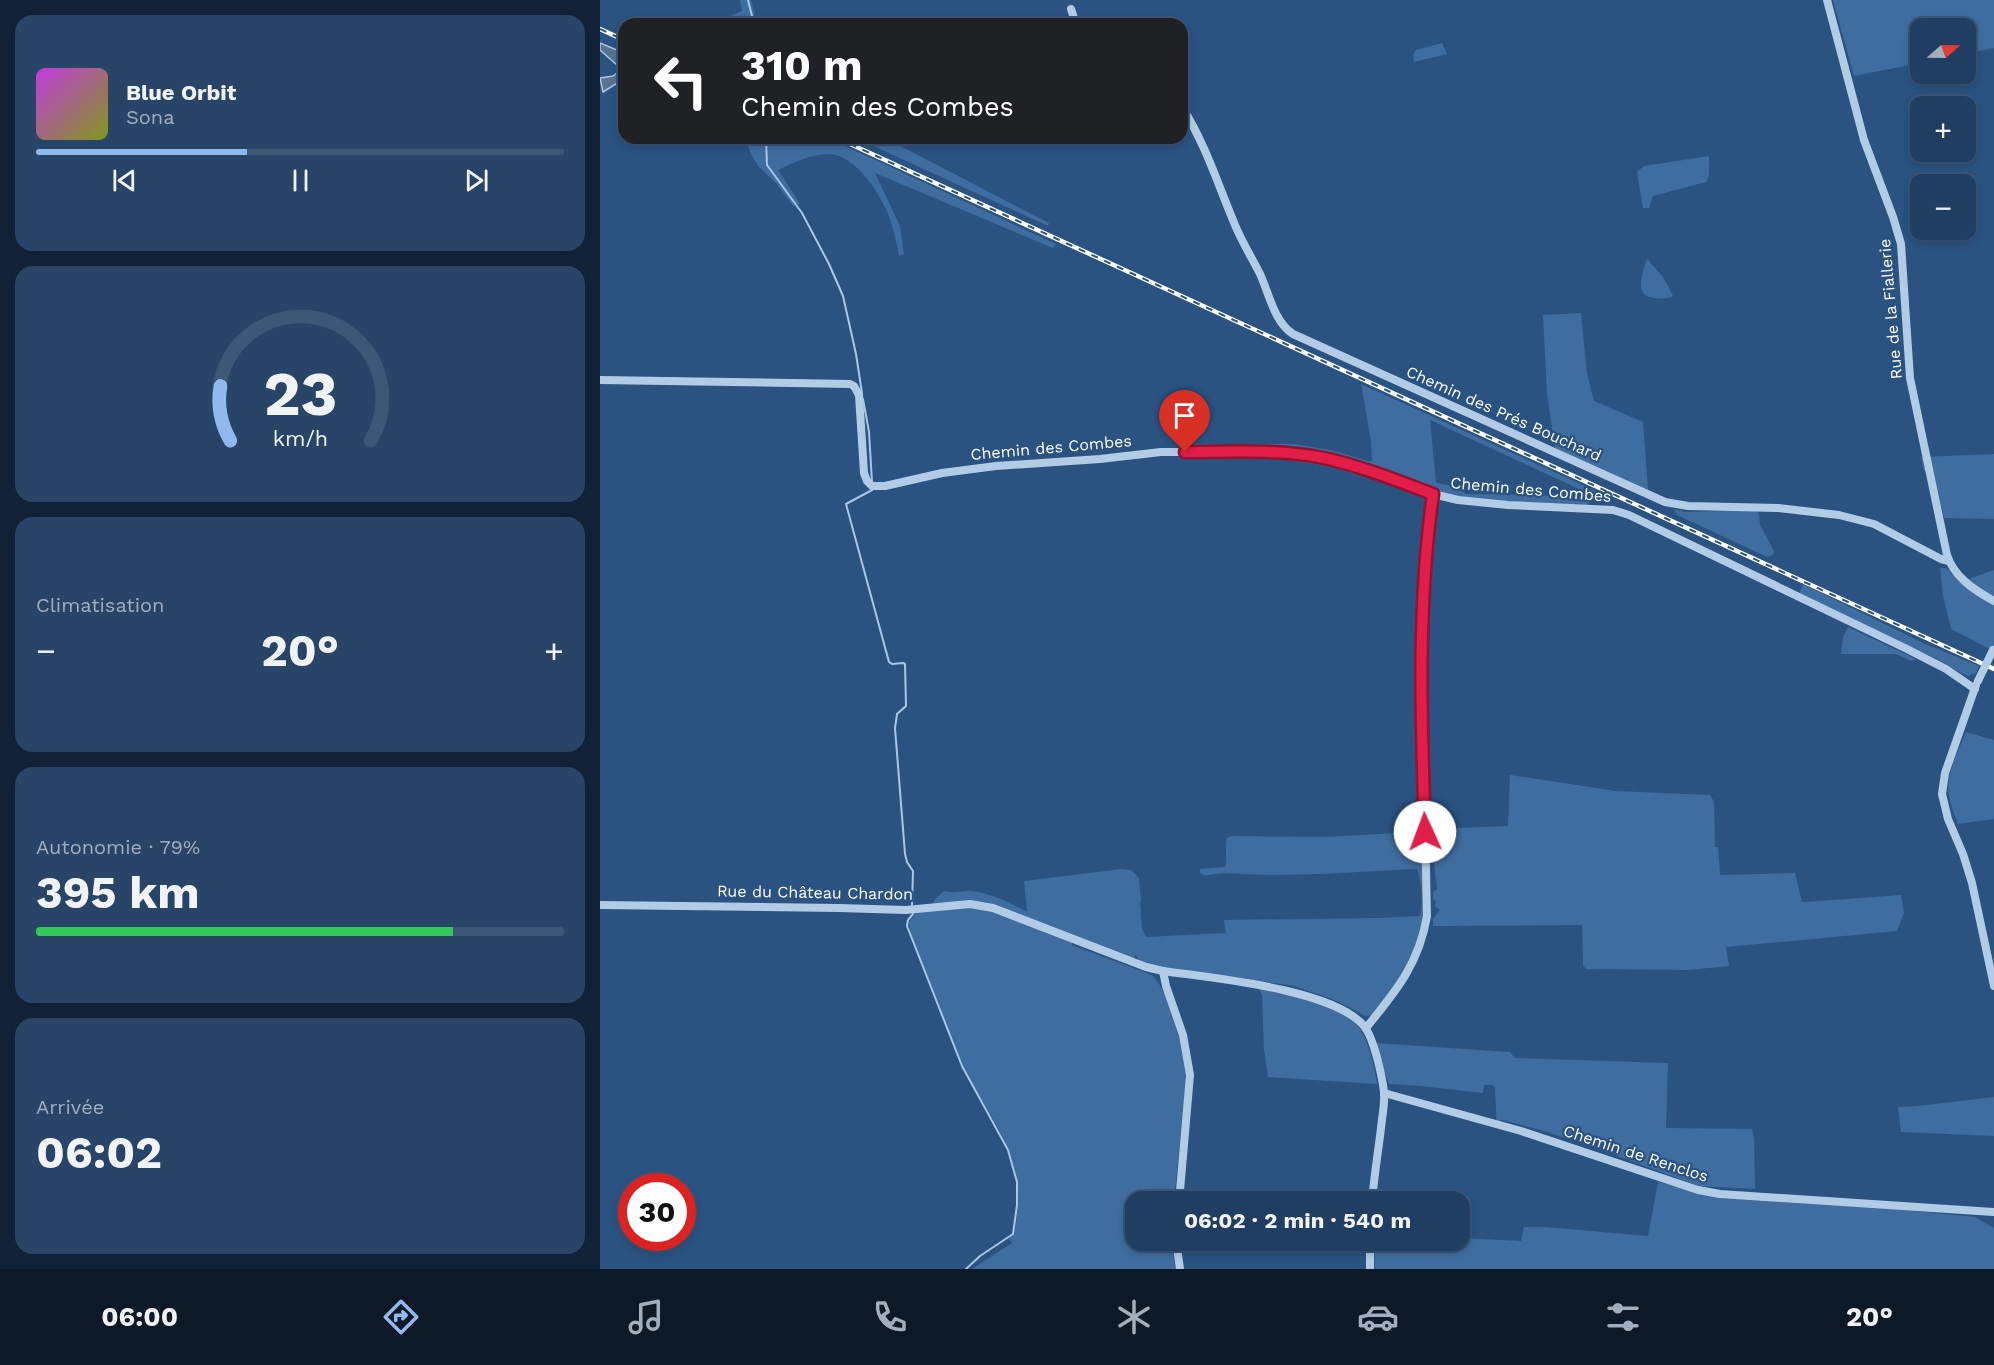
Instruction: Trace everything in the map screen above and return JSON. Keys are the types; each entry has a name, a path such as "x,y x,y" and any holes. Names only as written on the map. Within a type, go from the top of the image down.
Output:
{"street":[{"name":"Rue de la Fiallerie","path":"1827,0 1864,140 1901,244 1910,378 1949,561 1962,580 1994,601"},
{"path":"1071,9 1074,18"},
{"name":"Chemin des Prés Bouchard","path":"1188,118 1207,153 1236,227 1280,320 1293,334 1665,501 1688,506 1778,508 1839,515 1874,524 1949,561"},
{"name":"Chemin des Combes","path":"600,380 850,384 855,386 859,395 863,467 865,478 872,485 996,466 1100,459 1161,452 1291,453 1324,458 1458,500 1604,508 1621,512 1977,685"},
{"path":"1373,1191 1384,1093 1366,1028 1410,968 1420,945 1427,916 1421,641 1424,574 1433,494"},
{"path":"1993,649 1977,685 1945,773 1942,794 1948,819 1972,883 1994,986"},
{"name":"Rue du Château Chardon","path":"600,905 913,909 961,904 983,905 1163,971 1304,995 1346,1011 1366,1028"},
{"path":"1163,971 1183,1035 1190,1075 1180,1191"},
{"name":"Chemin de Renclos","path":"1384,1093 1521,1131 1679,1185 1709,1192 1993,1212"},
{"path":"1178,1251 1180,1269"},
{"path":"1370,1251 1370,1269"}],"shaded area":[{"path":"740,0 751,0 756,18 726,18 742,11"},
{"path":"1833,0 1994,0 1994,48 1976,52 1976,18 1910,18 1910,65 1854,76"},
{"path":"600,43 618,50 618,66 600,50"},
{"path":"1442,43 1447,54 1414,62 1413,55 1416,50"},
{"path":"618,72 618,83 603,92 600,78 613,76"},
{"path":"748,144 841,144 1056,244 1053,248 875,173 900,226 904,254 899,256 891,224 881,199 866,178 848,161 838,156 822,154 802,159 778,170 800,204 793,206 776,183 758,166"},
{"path":"869,144 897,144 1049,223 1048,226"},
{"path":"1709,156 1709,175 1706,182 1653,196 1649,208 1643,208 1637,172 1644,166"},
{"path":"1647,259 1663,277 1673,296 1657,298 1643,293 1641,282"},
{"path":"1581,313 1587,374 1594,401 1643,422 1648,490 1555,448 1547,394 1543,315"},
{"path":"1361,384 1596,491 1594,496 1430,420 1436,483 1453,486 1466,494 1540,495 1591,500 1587,505 1464,499 1427,489 1425,498 1333,467 1273,458 1272,450 1195,449 1195,444 1294,444 1330,450 1372,461 1371,441"},
{"path":"1994,454 1994,519 1944,518 1933,469 1924,471 1921,457"},
{"path":"1674,509 1685,512 1756,510 1759,514 1760,525 1774,551 1773,555 1767,557 1677,515"},
{"path":"1940,568 1946,568 1960,582 1994,570 1994,651 1951,629 1943,596"},
{"path":"1803,584 1921,642 1979,666 1976,673 1968,676 1799,594"},
{"path":"1848,627 1916,659 1911,661 1895,654 1841,654 1843,637"},
{"path":"1966,732 1994,740 1994,819 1958,824 1948,787 1955,757"},
{"path":"1510,775 1616,791 1710,795 1714,802 1715,847 1718,847 1720,875 1795,873 1802,902 1901,895 1904,913 1897,931 1726,947 1729,966 1688,970 1586,969 1583,965 1582,925 1433,926 1433,919 1440,910 1435,906 1436,901 1433,899 1433,892 1437,889 1434,861 1430,853 1432,851 1430,829 1508,826"},
{"path":"1418,821 1421,829 1424,876 1424,907 1419,938 1406,969 1373,1015 1365,1016 1332,999 1294,986 1227,976 1225,978 1145,964 1139,962 1136,954 1134,959 983,902 932,905 944,891 973,891 1001,899 1027,912 1024,881 1122,869 1131,870 1139,878 1142,929 1146,937 1226,933 1224,920 1420,916 1422,892 1417,869 1292,875 1228,873 1206,876 1200,873 1200,869 1225,867 1226,841 1232,836 1324,837 1416,832"},
{"path":"969,907 986,909 1072,941 1072,945 1152,975 1160,985 1176,1022 1187,1074 1175,1191 1125,1191 1125,1251 1173,1251 1176,1269 972,1269 1012,1243 1009,1239 1015,1228 1017,1214 1016,1174 1002,1137 953,1044 911,935 909,922 918,911"},
{"path":"1259,989 1326,1005 1349,1018 1358,1026 1365,1038 1377,1084 1268,1077 1264,1050 1262,995"},
{"path":"1375,1043 1510,1052 1515,1058 1668,1063 1666,1128 1752,1129 1755,1189 1699,1186 1544,1131 1502,1120 1496,1122 1495,1087 1492,1085 1484,1085 1483,1093 1389,1084"},
{"path":"1994,1097 1994,1136 1901,1132 1898,1107"},
{"path":"1658,1182 1695,1192 1975,1217 1994,1228 1994,1269 1375,1269 1374,1251 1470,1251 1470,1238 1521,1241 1524,1227 1648,1236"}],"waterway":[{"path":"748,0 752,18"},
{"path":"766,144 767,165 802,213 843,296 862,393"},
{"path":"863,399 869,432 872,482"},
{"path":"872,490 846,504 889,662 905,664 906,706 897,714 895,728 905,854 913,871 912,905"},
{"path":"913,911 907,926 962,1066 1008,1150 1017,1182 1013,1234 980,1256 966,1269"}],"railway":[{"path":"600,29 618,37"},
{"path":"850,144 1994,669"}],"route":[{"path":"1185,452 1291,453 1324,458 1433,494 1421,613 1425,832"}]}
